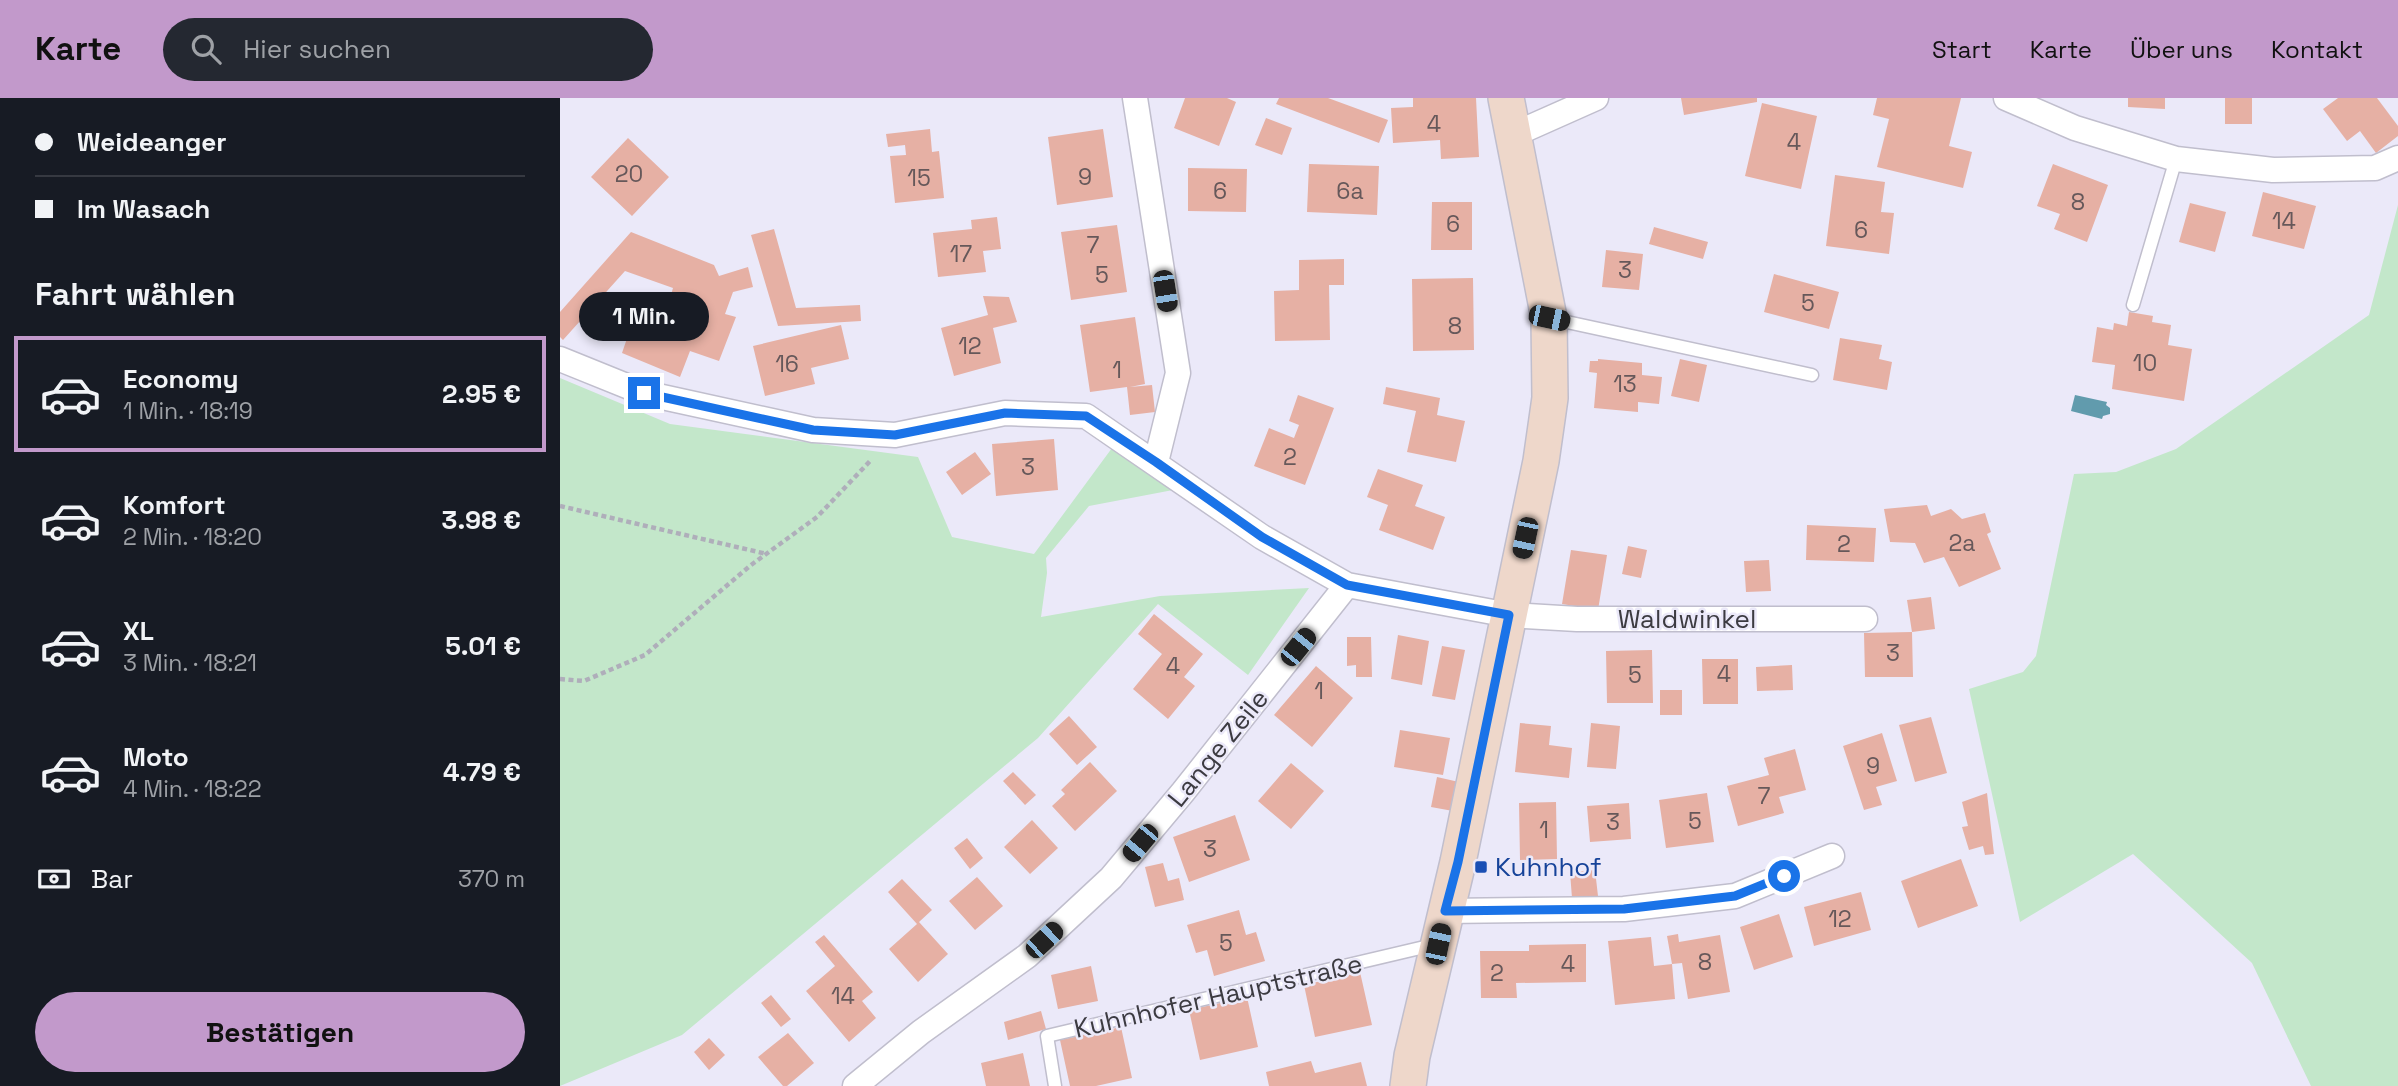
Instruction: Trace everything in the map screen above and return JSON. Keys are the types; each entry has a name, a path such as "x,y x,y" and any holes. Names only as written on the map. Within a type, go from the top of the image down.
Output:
{"street":[{"path":"1135,98 1178,373 1156,462"},
{"path":"1408,1086 1412,1056 1458,862 1541,461 1550,398 1549,318 1506,98"},
{"path":"1515,134 1596,98"},
{"path":"2006,98 2075,128 2176,159 2273,170 2375,168 2398,158"},
{"path":"560,359 644,393 813,430 895,435 1005,413 1086,416 1262,537 1347,585 1509,615"},
{"name":"Lange Zeile","path":"855,1086 922,1032 1027,956 1111,878 1183,792 1347,585"},
{"name":"Waldwinkel","path":"1509,615 1577,619 1865,619"},
{"path":"1441,927 1735,896 1832,856"}],"lane":[{"path":"2133,305 2176,159"},
{"path":"1549,318 1812,375"},
{"name":"Kuhnhofer Hauptstraße","path":"1055,1086 1047,1036 1441,927"}],"path":[{"path":"560,679 584,681 645,655 767,554 817,517 895,435"},
{"path":"560,506 767,554"}],"green space":[{"path":"2398,205 2398,1086 2311,1086 2252,963 2133,854 2020,922 1969,689 2023,672 2036,656 2074,474 2116,472 2176,449 2369,315"},
{"path":"560,378 670,424 918,457 952,537 1034,554 1112,448 1173,490 1089,506 1046,558 1047,573 1041,617 1160,596 1309,588 1248,675 1158,604 1038,738 682,1035 560,1086"}],"water":[{"path":"2075,395 2107,402 2110,414 2102,419 2071,411"}],"building":[{"path":"1185,98 1227,98 1236,102 1219,146 1174,128"},
{"path":"1279,98 1328,98 1388,120 1379,143 1276,104"},
{"path":"1413,98 1476,98 1479,157 1441,159 1440,140 1393,143 1391,108 1413,107"},
{"path":"1681,98 1757,98 1757,102 1684,115"},
{"path":"1877,98 1961,98 1949,146 1972,152 1963,188 1877,167 1889,119 1873,115"},
{"path":"2128,98 2165,98 2165,109 2128,107"},
{"path":"2225,98 2252,98 2252,124 2225,124"},
{"path":"2338,98 2377,98 2398,126 2398,136 2376,153 2360,131 2347,141 2323,109"},
{"path":"1762,103 1817,116 1801,189 1745,176"},
{"path":"1266,118 1292,128 1282,155 1255,145"},
{"path":"930,129 932,152 939,151 944,198 895,203 890,156 906,155 905,145 888,147 886,134"},
{"path":"1103,129 1113,197 1057,205 1048,137"},
{"path":"628,138 669,177 632,216 591,177"},
{"path":"1309,164 1379,166 1377,215 1307,212"},
{"path":"2053,164 2108,185 2087,242 2054,229 2060,214 2037,206"},
{"path":"1188,168 1247,169 1246,212 1188,211"},
{"path":"1835,175 1885,182 1881,212 1894,213 1889,254 1826,246"},
{"path":"2263,192 2316,206 2304,249 2252,236"},
{"path":"1432,202 1472,202 1472,250 1431,250"},
{"path":"2190,203 2226,212 2215,252 2179,242"},
{"path":"997,217 1001,249 983,251 986,272 938,277 933,233 972,229 971,220"},
{"path":"1117,225 1127,292 1071,300 1061,232"},
{"path":"1654,227 1708,242 1703,259 1649,244"},
{"path":"774,229 796,308 860,305 861,321 778,326 751,235"},
{"path":"631,232 714,265 719,276 748,267 753,287 733,292 725,314 736,317 719,361 690,351 680,377 622,353 635,315 687,332 688,324 665,316 673,288 625,271 563,340 560,337 560,312"},
{"path":"1606,250 1643,254 1639,290 1602,287"},
{"path":"1344,259 1344,285 1329,285 1330,340 1275,341 1274,291 1299,290 1299,260"},
{"path":"1774,274 1839,292 1829,329 1764,312"},
{"path":"1473,278 1474,350 1413,351 1412,279"},
{"path":"983,296 1009,297 1017,322 993,328 1001,363 954,376 941,328 988,315"},
{"path":"2129,312 2153,316 2152,322 2171,325 2168,345 2192,349 2184,401 2112,389 2115,365 2092,362 2097,327 2113,330 2114,323 2127,326"},
{"path":"1135,317 1145,384 1130,387 1152,385 1155,412 1130,415 1127,387 1090,392 1080,325"},
{"path":"841,325 849,359 811,368 815,384 765,396 753,346"},
{"path":"1840,338 1882,345 1879,359 1892,362 1887,390 1833,380"},
{"path":"1598,359 1642,363 1642,375 1662,377 1659,404 1638,402 1638,412 1594,408 1597,373 1589,372 1590,361"},
{"path":"1680,359 1707,365 1699,402 1671,396"},
{"path":"1386,387 1440,398 1437,415 1465,421 1456,462 1407,452 1416,411 1383,404"},
{"path":"1298,395 1334,408 1305,485 1254,466 1269,428 1294,438 1299,425 1289,421"},
{"path":"1054,439 1058,490 996,496 992,444"},
{"path":"975,452 991,474 962,495 946,472"},
{"path":"1378,469 1423,485 1415,506 1445,517 1433,550 1379,530 1388,505 1367,497"},
{"path":"1927,505 1931,516 1951,509 1962,519 1985,513 1991,532 1987,534 2001,569 1959,587 1944,557 1924,563 1915,543 1890,542 1884,509"},
{"path":"1807,525 1876,528 1874,562 1806,560"},
{"path":"1628,546 1647,550 1641,578 1622,574"},
{"path":"1571,550 1607,555 1598,610 1562,604"},
{"path":"1769,560 1771,591 1746,592 1744,561"},
{"path":"1931,597 1935,629 1912,632 1907,600"},
{"path":"1154,614 1203,654 1184,677 1195,686 1168,719 1133,689 1162,654 1138,634"},
{"path":"1912,632 1913,677 1865,677 1864,633"},
{"path":"1398,635 1429,641 1422,685 1391,679"},
{"path":"1347,637 1371,637 1372,677 1356,677 1356,665 1347,666"},
{"path":"1442,646 1465,650 1455,700 1432,696"},
{"path":"1652,650 1653,703 1607,703 1606,651"},
{"path":"1702,659 1738,659 1738,704 1703,704"},
{"path":"1792,665 1793,690 1757,691 1756,667"},
{"path":"1316,666 1353,698 1312,747 1274,715"},
{"path":"1660,690 1682,690 1682,715 1660,715"},
{"path":"1069,716 1097,747 1077,765 1049,734"},
{"path":"1931,717 1947,773 1915,782 1899,725"},
{"path":"1520,723 1551,726 1549,745 1572,748 1569,778 1515,772"},
{"path":"1591,723 1620,726 1616,769 1587,767"},
{"path":"1400,730 1450,738 1443,775 1394,767"},
{"path":"1882,733 1897,781 1876,787 1882,805 1864,810 1843,746"},
{"path":"1795,749 1806,790 1779,797 1784,813 1738,826 1727,786 1769,775 1764,758"},
{"path":"1090,762 1117,791 1075,831 1052,806 1065,794 1061,790"},
{"path":"1291,763 1324,791 1291,829 1258,801"},
{"path":"1013,772 1036,795 1025,805 1003,781"},
{"path":"1437,777 1459,782 1453,811 1431,807"},
{"path":"1707,793 1714,842 1666,848 1659,800"},
{"path":"1987,793 1994,854 1985,855 1983,846 1969,850 1962,827 1968,826 1962,802"},
{"path":"1556,802 1557,859 1520,860 1519,803"},
{"path":"1629,803 1631,839 1590,842 1587,806"},
{"path":"1235,815 1250,860 1189,882 1173,837"},
{"path":"1032,820 1058,848 1030,874 1004,847"},
{"path":"967,838 983,858 970,869 954,848"},
{"path":"1961,859 1978,906 1918,928 1901,881"},
{"path":"1163,863 1168,881 1179,878 1184,900 1155,907 1145,867"},
{"path":"1595,870 1598,896 1572,898 1570,872"},
{"path":"977,877 1003,906 975,930 949,901"},
{"path":"902,879 932,910 919,922 948,954 918,982 889,949 917,924 888,892"},
{"path":"1861,892 1871,930 1814,946 1804,907"},
{"path":"1239,910 1246,935 1256,932 1265,961 1214,976 1207,950 1196,953 1187,925"},
{"path":"1779,914 1793,957 1754,970 1740,927"},
{"path":"1678,934 1679,942 1720,935 1730,992 1688,999 1682,963 1672,964 1667,936"},
{"path":"824,935 873,992 862,1001 876,1018 849,1042 806,991 835,966 815,942"},
{"path":"1651,937 1654,966 1672,964 1675,999 1615,1005 1608,941"},
{"path":"1586,944 1586,982 1516,983 1517,998 1481,998 1480,951 1529,951 1529,945"},
{"path":"1091,966 1098,1001 1058,1009 1051,975"},
{"path":"1360,972 1372,1025 1315,1037 1304,985"},
{"path":"771,995 791,1019 781,1027 761,1003"},
{"path":"1247,997 1258,1047 1200,1060 1189,1010"},
{"path":"1041,1011 1046,1029 1008,1040 1004,1022"},
{"path":"1121,1027 1132,1078 1096,1086 1070,1086 1060,1040"},
{"path":"788,1033 814,1063 787,1086 783,1086 758,1057"},
{"path":"709,1038 725,1055 709,1070 694,1052"},
{"path":"1023,1053 1030,1086 986,1086 981,1063"},
{"path":"1311,1061 1315,1073 1361,1062 1367,1086 1269,1086 1266,1072"}],"place":[{"name":"Kuhnhof","path":"1481,867"}],"route":[{"path":"644,393 813,430 895,435 1005,413 1086,416 1262,537 1347,585 1509,615 1458,862 1445,911 1624,909 1735,896 1784,876"}]}
